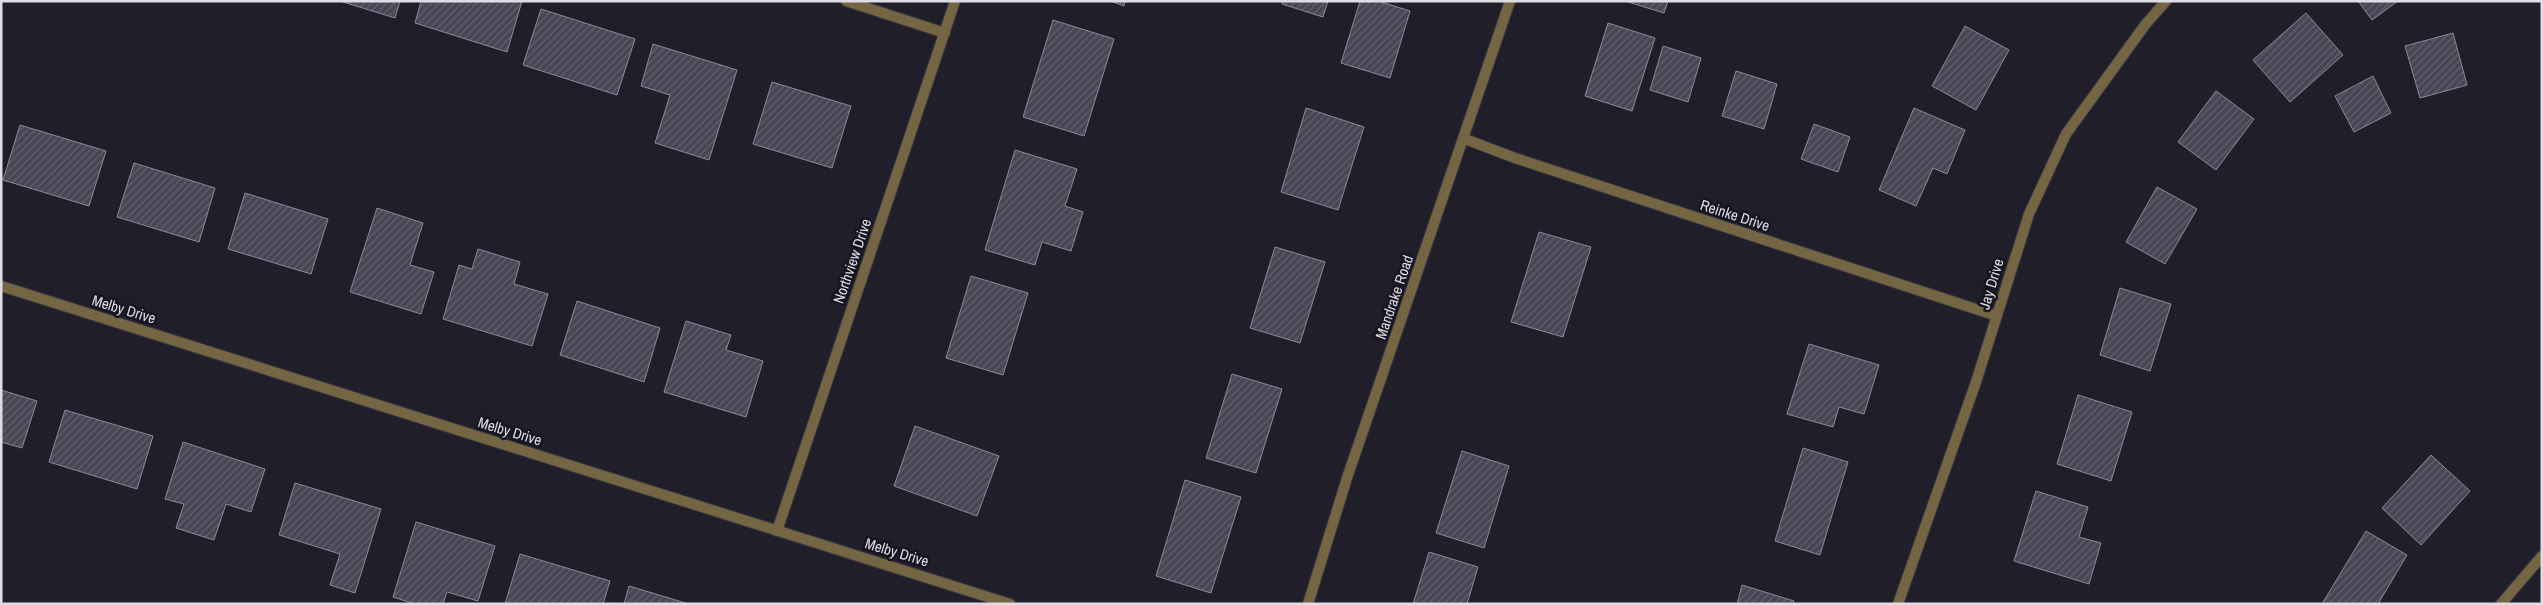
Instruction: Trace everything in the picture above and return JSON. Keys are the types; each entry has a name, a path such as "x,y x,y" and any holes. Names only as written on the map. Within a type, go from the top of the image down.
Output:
{"street":[{"path":"846,1 945,32"},
{"name":"Northview Drive","path":"777,531 955,1"},
{"name":"Mandrake Road","path":"1308,604 1347,478 1465,139 1510,1"},
{"name":"Jay Drive","path":"1898,604 1997,316 2029,214 2066,134 2145,25 2166,1"},
{"name":"Reinke Drive","path":"1465,139 1552,171 1997,316"},
{"name":"Melby Drive","path":"1,286 1010,604"},
{"path":"2501,604 2542,556"}],"building":[{"path":"340,1 400,1 395,18"},
{"path":"421,1 522,1 507,52 415,23"},
{"path":"1110,1 1125,1 1124,6"},
{"path":"1283,1 1328,1 1323,17 1282,4"},
{"path":"1360,1 1378,1 1410,11 1390,78 1341,63"},
{"path":"1625,1 1668,1 1664,13"},
{"path":"2358,1 2398,1 2372,20"},
{"path":"541,9 635,39 617,95 523,65"},
{"path":"2306,13 2343,55 2290,102 2253,60"},
{"path":"1053,20 1114,39 1084,136 1023,117"},
{"path":"1608,23 1655,38 1632,111 1585,96"},
{"path":"1965,26 2009,50 1976,110 1932,86"},
{"path":"2453,33 2467,85 2420,98 2405,46"},
{"path":"653,44 737,70 709,160 655,143 670,95 641,86"},
{"path":"1663,46 1701,58 1688,102 1650,90"},
{"path":"1736,71 1777,84 1764,129 1722,116"},
{"path":"2373,76 2391,113 2354,132 2335,96"},
{"path":"772,82 851,106 832,168 753,144"},
{"path":"2216,91 2254,119 2216,170 2178,142"},
{"path":"1306,108 1364,127 1338,210 1281,192"},
{"path":"1914,108 1965,130 1947,174 1933,168 1916,206 1879,190"},
{"path":"1814,124 1850,137 1838,172 1801,159"},
{"path":"20,125 106,151 89,206 3,180"},
{"path":"1015,150 1077,169 1065,206 1083,212 1071,251 1042,242 1035,265 985,250"},
{"path":"134,163 215,188 199,242 117,217"},
{"path":"2157,187 2197,209 2165,264 2126,242"},
{"path":"245,193 328,219 311,274 228,249"},
{"path":"377,208 423,223 410,265 434,272 421,314 350,292"},
{"path":"1539,232 1591,247 1563,337 1511,322"},
{"path":"1275,247 1325,262 1300,343 1250,328"},
{"path":"478,249 520,262 514,284 548,294 532,346 443,319 459,265 472,269"},
{"path":"971,276 1028,293 1003,375 946,358"},
{"path":"2120,288 2171,304 2150,371 2100,355"},
{"path":"577,301 660,328 644,382 560,355"},
{"path":"686,321 731,335 726,350 763,361 746,417 664,392"},
{"path":"1809,344 1879,365 1864,414 1839,407 1833,427 1787,414"},
{"path":"1232,374 1282,389 1256,473 1206,458"},
{"path":"1,390 37,401 22,448 1,442"},
{"path":"2078,395 2132,412 2111,481 2057,464"},
{"path":"65,410 153,436 137,489 49,462"},
{"path":"915,426 999,456 977,516 894,486"},
{"path":"183,442 265,469 251,512 226,504 214,540 176,528 184,504 165,499"},
{"path":"1803,448 1848,462 1820,555 1775,541"},
{"path":"1462,451 1509,466 1484,548 1436,533"},
{"path":"2431,455 2470,491 2421,545 2382,508"},
{"path":"1185,480 1241,497 1211,593 1156,576"},
{"path":"295,483 381,509 355,593 330,585 340,554 279,535"},
{"path":"2036,491 2088,507 2079,537 2101,543 2089,584 2014,561"},
{"path":"416,522 495,546 478,601 447,592 443,604 415,604 393,597"},
{"path":"2366,531 2407,555 2378,604 2322,604"},
{"path":"1429,552 1478,567 1467,604 1413,604"},
{"path":"520,554 610,581 603,604 505,604"},
{"path":"1742,585 1794,601 1793,604 1737,604"},
{"path":"629,586 689,604 624,604"}]}
